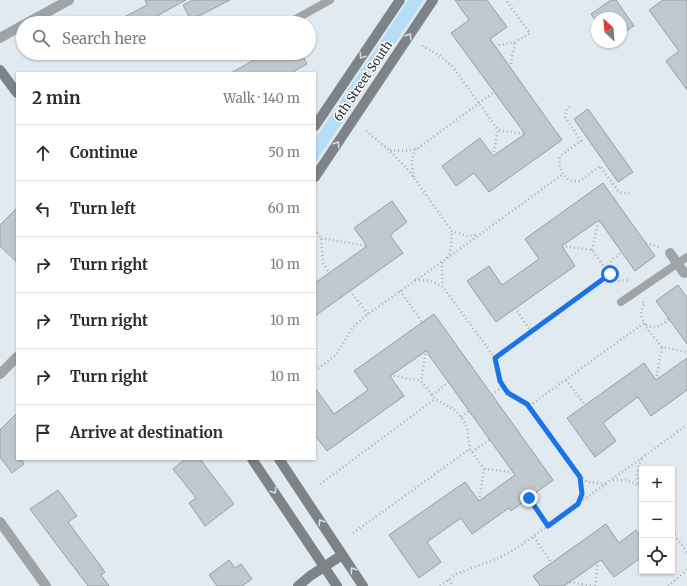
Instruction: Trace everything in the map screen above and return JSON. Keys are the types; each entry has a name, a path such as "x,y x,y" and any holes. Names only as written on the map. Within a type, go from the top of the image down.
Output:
{"street":[{"path":"39,16 68,0"},
{"name":"6th Street South","path":"316,125 400,0"},
{"name":"6th Street South","path":"316,175 433,0"},
{"path":"0,38 16,29"},
{"path":"2,76 16,92"},
{"path":"2,76 16,97"},
{"path":"670,253 684,273"},
{"path":"0,374 16,358"},
{"path":"253,460 337,586"},
{"path":"280,460 363,586"},
{"path":"0,522 46,586"},
{"path":"298,586 324,566 342,555"}],"lane":[{"path":"300,16 330,0"},
{"path":"621,302 687,257"}],"path":[{"path":"496,48 500,45 516,42 530,33 506,0"},
{"path":"510,68 516,42"},
{"path":"422,46 439,55 453,67 498,130 493,156"},
{"path":"389,150 411,151 416,149 494,92"},
{"path":"570,107 566,110 565,117 581,141 560,156 559,166 563,174 570,181 580,181 600,166 618,191 630,194"},
{"path":"498,130 525,134"},
{"path":"366,131 389,150 405,167 452,231 467,236 481,234"},
{"path":"415,180 412,158 416,149"},
{"path":"316,370 336,355 353,327 368,314 563,174"},
{"path":"592,250 599,220"},
{"path":"316,230 321,238 323,263 329,272"},
{"path":"446,259 451,248 452,231"},
{"path":"321,238 367,246"},
{"path":"646,243 660,247"},
{"path":"562,246 592,250 610,274"},
{"path":"610,274 609,270 612,259 622,252"},
{"path":"442,262 443,287"},
{"path":"495,358 610,274"},
{"path":"415,280 428,280 443,287 495,358 500,381 508,393 527,404 580,477 587,482 607,484"},
{"path":"350,291 368,314"},
{"path":"400,291 422,322"},
{"path":"515,308 531,331"},
{"path":"644,323 654,327 669,319"},
{"path":"644,323 662,347 687,352"},
{"path":"527,404 532,404 644,323"},
{"path":"656,380 662,347"},
{"path":"421,381 426,350"},
{"path":"390,375 421,381 435,399 455,410 461,417 467,427 470,449 484,469 479,501"},
{"path":"566,380 585,405"},
{"path":"432,395 448,382"},
{"path":"492,394 503,386"},
{"path":"320,484 435,399"},
{"path":"461,417 469,411"},
{"path":"440,586 456,574 508,554 534,537 687,425"},
{"path":"472,452 489,440"},
{"path":"353,533 470,449"},
{"path":"639,466 643,457"},
{"path":"612,480 626,480 639,485 637,471 639,466"},
{"path":"484,469 513,472"},
{"path":"578,504 582,494 580,477"},
{"path":"529,498 548,526"},
{"path":"675,536 687,552"},
{"path":"534,537 551,562"},
{"path":"595,586 598,562"},
{"path":"668,586 686,570 687,566"},
{"path":"448,580 453,586"},
{"path":"570,582 591,586"}],"shaded area":[{"path":"408,0 424,0 316,162 316,138"}],"building":[{"path":"145,0 186,0 157,16 126,16 147,5"},
{"path":"193,0 230,0 199,16 189,16 183,5"},
{"path":"455,0 487,0 507,27 490,39 562,140 489,192 474,173 456,186 442,166 480,138 493,156 525,134 451,33 469,20"},
{"path":"611,0 616,0 624,12 594,12"},
{"path":"663,0 687,0 687,90 666,61 679,51 649,10"},
{"path":"627,16 634,26 627,30"},
{"path":"254,60 305,60 307,64 293,72 233,72"},
{"path":"588,109 633,172 618,182 574,119"},
{"path":"603,183 655,256 635,271 599,220 562,246 575,266 496,322 467,281 489,266 502,285 539,259 525,239"},
{"path":"392,201 407,222 390,235 403,253 316,315 316,282 367,246 354,228"},
{"path":"16,209 16,261 0,246 0,225"},
{"path":"678,285 687,298 687,344 656,301"},
{"path":"434,314 553,480 511,511 509,508 472,534 461,518 427,542 441,562 419,578 389,535 465,482 479,501 515,475 426,351 390,376 404,396 327,451 316,436 316,389 334,414 368,390 354,371"},
{"path":"687,358 687,390 651,416 638,397 603,423 616,441 595,457 567,418 644,363 656,380"},
{"path":"16,414 16,460 22,460 24,464 12,473 0,457 0,430"},
{"path":"184,460 201,460 234,504 205,526 189,503 196,498 173,469"},
{"path":"58,490 77,516 68,522 105,572 101,575 109,586 88,586 30,509"},
{"path":"606,524 619,543 636,530 639,534 639,559 614,577 601,560 564,586 540,586 533,576"},
{"path":"229,560 235,568 241,564 252,579 242,586 217,586 209,575"}],"route":[{"path":"529,498 548,526 578,504 582,494 580,477 527,404 508,393 503,386 497,373 495,358 610,274"}]}
